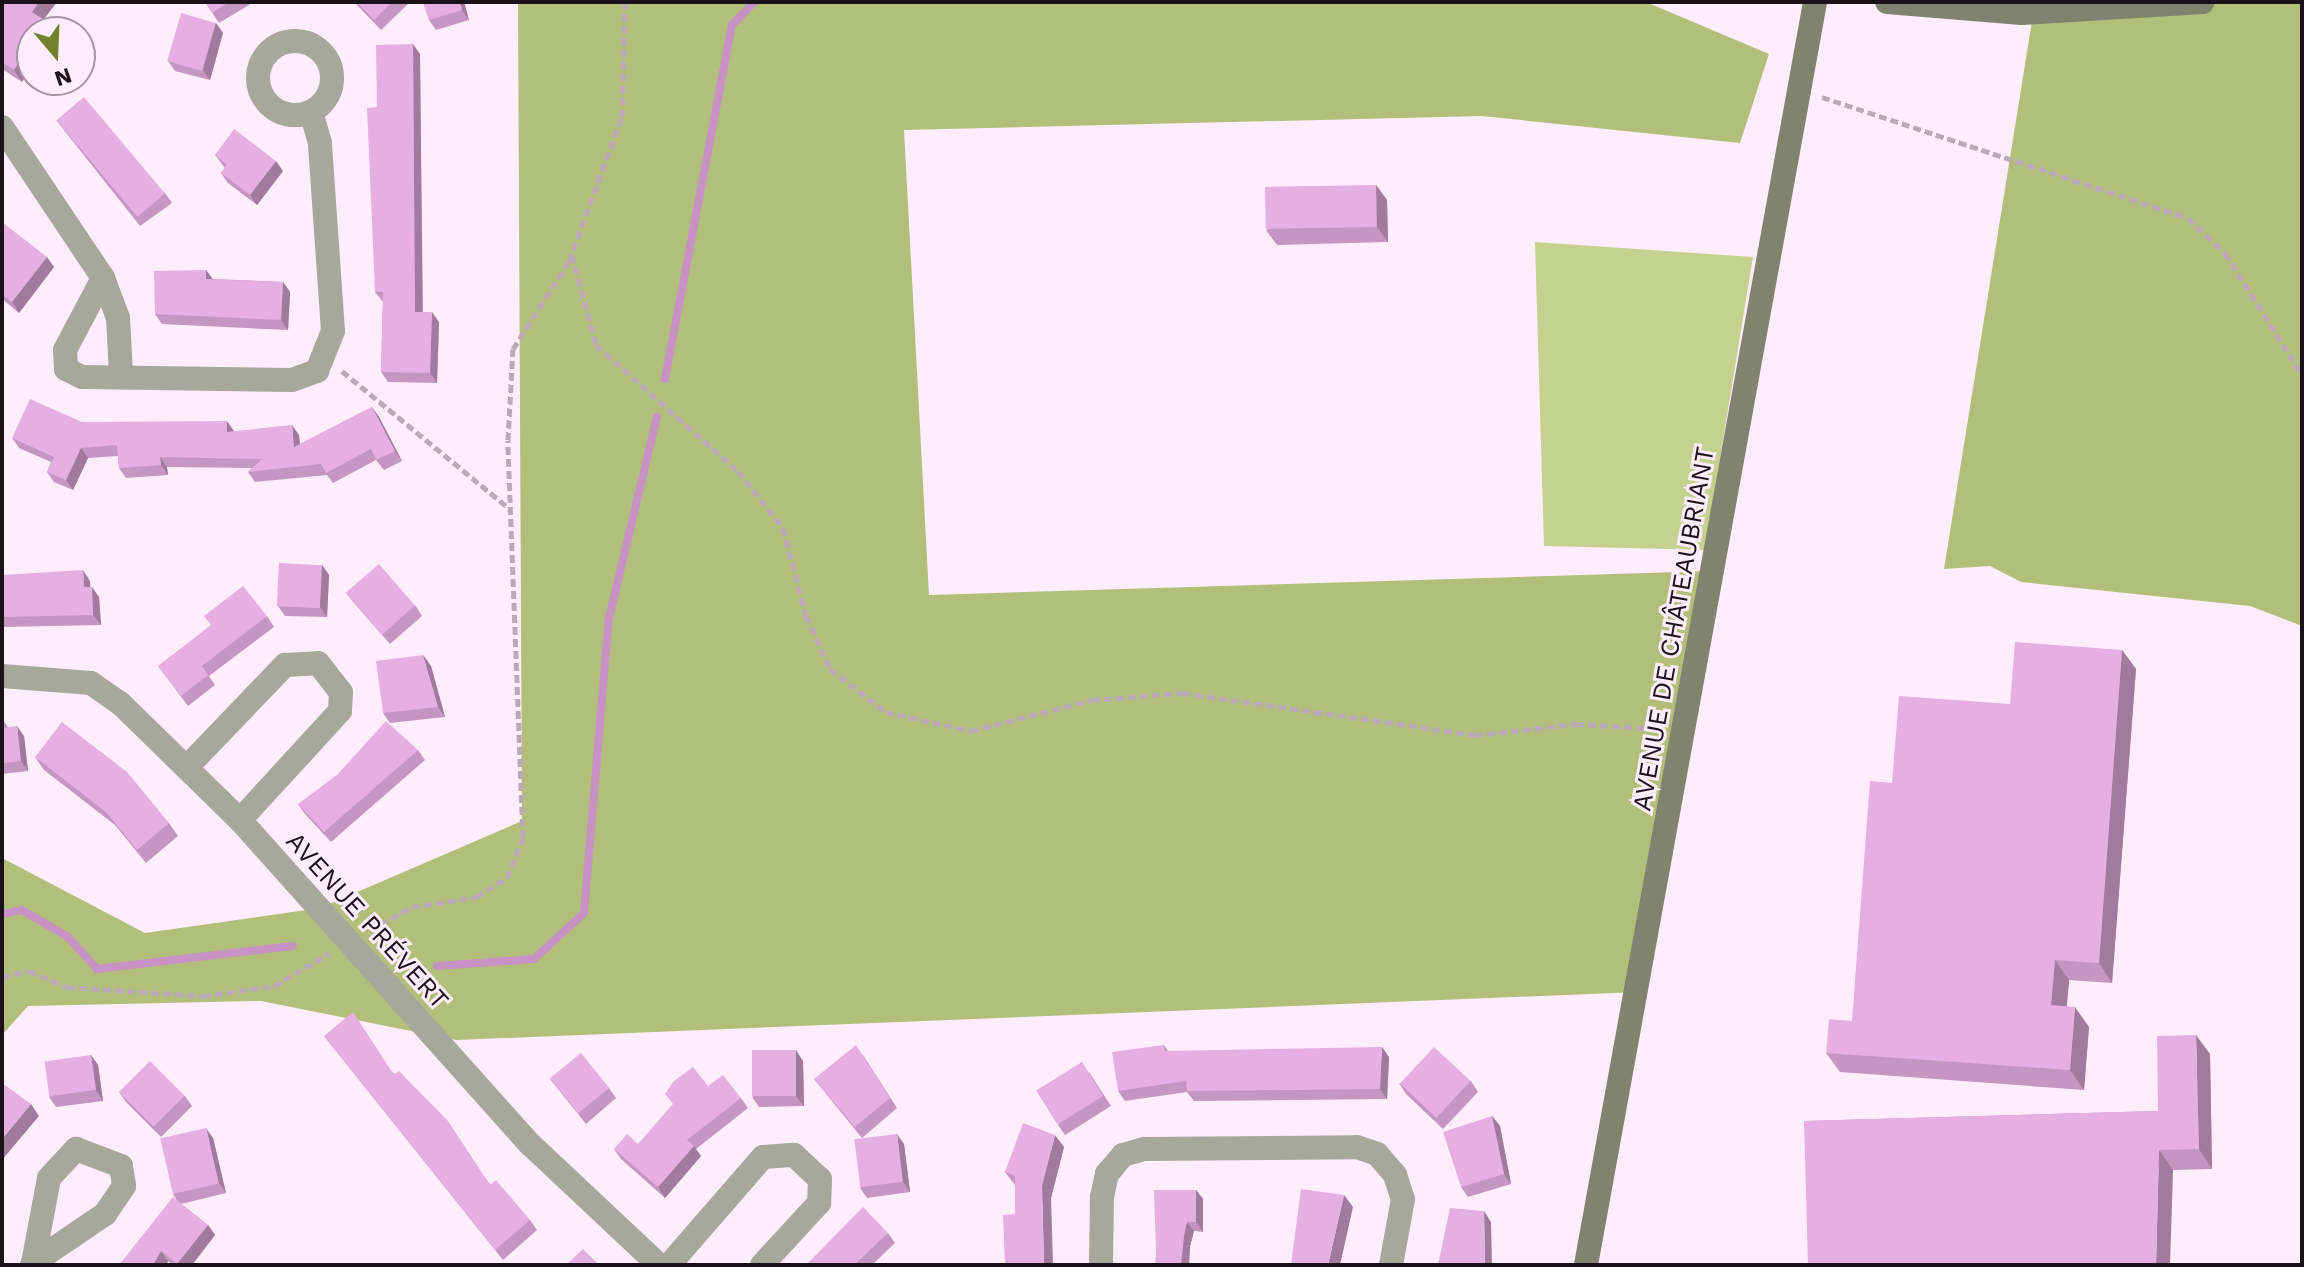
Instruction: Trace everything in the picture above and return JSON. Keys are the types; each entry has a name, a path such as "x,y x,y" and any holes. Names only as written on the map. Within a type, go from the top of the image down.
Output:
{"street":[{"name":"AVENUE DE CHÂTEAUBRIANT","path":"1586,1265 1815,2"},
{"path":"1887,2 2022,13 2203,2"},
{"path":"103,278 65,350 66,369 82,377 121,374 292,380 317,371 333,331 320,143 311,112"},
{"path":"2,127 12,154 103,278 118,318 121,374"},
{"path":"189,765 285,665 318,663 341,692 340,711 240,820"},
{"name":"AVENUE PRÉVERT","path":"2,676 91,683 189,765 500,1113 659,1265"},
{"path":"1101,1265 1102,1197 1107,1174 1123,1155 1144,1149 1357,1147 1377,1154 1395,1175 1403,1199 1391,1265"},
{"path":"76,1149 121,1166 124,1186 105,1214 32,1264 49,1178 76,1149"},
{"path":"669,1265 763,1157 794,1155 820,1179 819,1203 762,1265"}],"path":[{"path":"375,928 412,907 476,897 507,878 523,838 510,510 513,349 572,254 622,117 625,2"},
{"path":"1799,87 2188,218 2225,253 2302,375"},
{"path":"572,254 596,345 738,471 783,528 806,616 830,669 886,712 971,731 1092,700 1183,693 1475,735 1576,724 1665,729"},
{"path":"325,357 510,510"},
{"path":"2,977 29,971 67,987 203,996 274,986 329,954"}],"green space":[{"path":"518,2 1646,2 1769,54 1740,143 1482,116 904,130 929,595 1712,571 1639,992 456,1040 261,1001 28,1006 2,1035 4,859 145,933 320,908 522,821"},
{"path":"2035,2 2302,2 2302,626 2250,606 2021,582 1990,566 1944,569"},
{"path":"1535,242 1753,257 1705,550 1544,546"}],"building":[{"path":"2,2 39,2 32,12 38,16 16,16 16,67 14,70 2,62"},
{"path":"205,2 229,2 212,13"},
{"path":"357,2 392,2 374,20"},
{"path":"423,2 460,2 462,10 429,20"},
{"path":"181,13 216,23 202,71 167,61"},
{"path":"413,44 415,312 432,312 430,373 381,372 383,292 375,292 367,108 377,107 376,45"},
{"path":"84,97 165,194 137,217 56,120"},
{"path":"234,129 276,161 250,195 221,173 227,165 215,155"},
{"path":"1376,185 1377,227 1266,229 1265,187"},
{"path":"2,222 47,257 12,302 2,295"},
{"path":"206,270 206,279 283,282 281,320 155,314 154,271"},
{"path":"30,399 82,422 227,421 227,432 292,425 294,447 372,407 395,451 376,460 371,449 326,473 321,464 248,472 262,459 160,457 161,465 119,468 117,445 81,448 66,480 47,472 54,457 12,438"},
{"path":"279,563 322,565 320,608 277,606"},
{"path":"379,564 415,606 382,634 346,593"},
{"path":"83,570 84,587 92,587 93,615 2,617 2,575"},
{"path":"243,586 267,616 202,666 208,675 181,696 158,666 211,625 204,616"},
{"path":"2015,642 2122,650 2099,963 2055,960 2051,1005 2075,1007 2070,1070 1826,1053 1829,1019 1852,1021 1870,781 1892,783 1899,696 2010,704"},
{"path":"423,655 438,707 383,713 376,661"},
{"path":"386,721 418,750 324,832 298,804 338,774"},
{"path":"62,722 127,772 169,823 137,850 106,812 35,757"},
{"path":"17,726 21,761 2,763 2,728"},
{"path":"353,1012 394,1075 399,1071 448,1121 490,1185 496,1180 530,1220 495,1250 324,1036"},
{"path":"2196,1035 2199,1149 2159,1150 2156,1265 1808,1265 1804,1121 2158,1111 2157,1036"},
{"path":"856,1045 890,1098 855,1127 814,1079"},
{"path":"1164,1045 1165,1051 1382,1047 1380,1089 1187,1091 1186,1081 1118,1091 1112,1052"},
{"path":"1434,1047 1471,1081 1436,1118 1400,1084"},
{"path":"752,1050 796,1050 796,1096 752,1096"},
{"path":"581,1053 609,1088 578,1113 550,1078"},
{"path":"91,1055 96,1090 49,1096 44,1062"},
{"path":"150,1061 185,1096 154,1127 119,1092"},
{"path":"1082,1062 1103,1096 1057,1125 1036,1091"},
{"path":"693,1067 708,1086 723,1075 741,1098 687,1140 694,1146 658,1187 614,1149 627,1134 638,1144 673,1104 665,1094 673,1082"},
{"path":"2,1083 31,1104 2,1139"},
{"path":"1492,1116 1504,1174 1461,1187 1443,1132"},
{"path":"1023,1123 1055,1135 1042,1186 1044,1265 1005,1265 1003,1215 1015,1214 1015,1176 1005,1172"},
{"path":"206,1128 219,1184 173,1194 160,1139"},
{"path":"897,1134 903,1182 860,1187 854,1139"},
{"path":"1301,1189 1344,1195 1328,1265 1291,1265"},
{"path":"1154,1190 1196,1190 1196,1222 1187,1222 1181,1265 1155,1265"},
{"path":"173,1197 208,1225 177,1264 161,1251 153,1265 119,1265"},
{"path":"863,1207 888,1233 854,1265 806,1265"},
{"path":"1450,1208 1484,1211 1485,1265 1438,1265"},
{"path":"583,1249 599,1265 566,1265"}],"waterway":[{"path":"665,379 732,25 754,2"},
{"path":"437,966 534,959 584,913 609,618 657,417"},
{"path":"2,914 22,910 68,937 97,969 293,946"}]}
